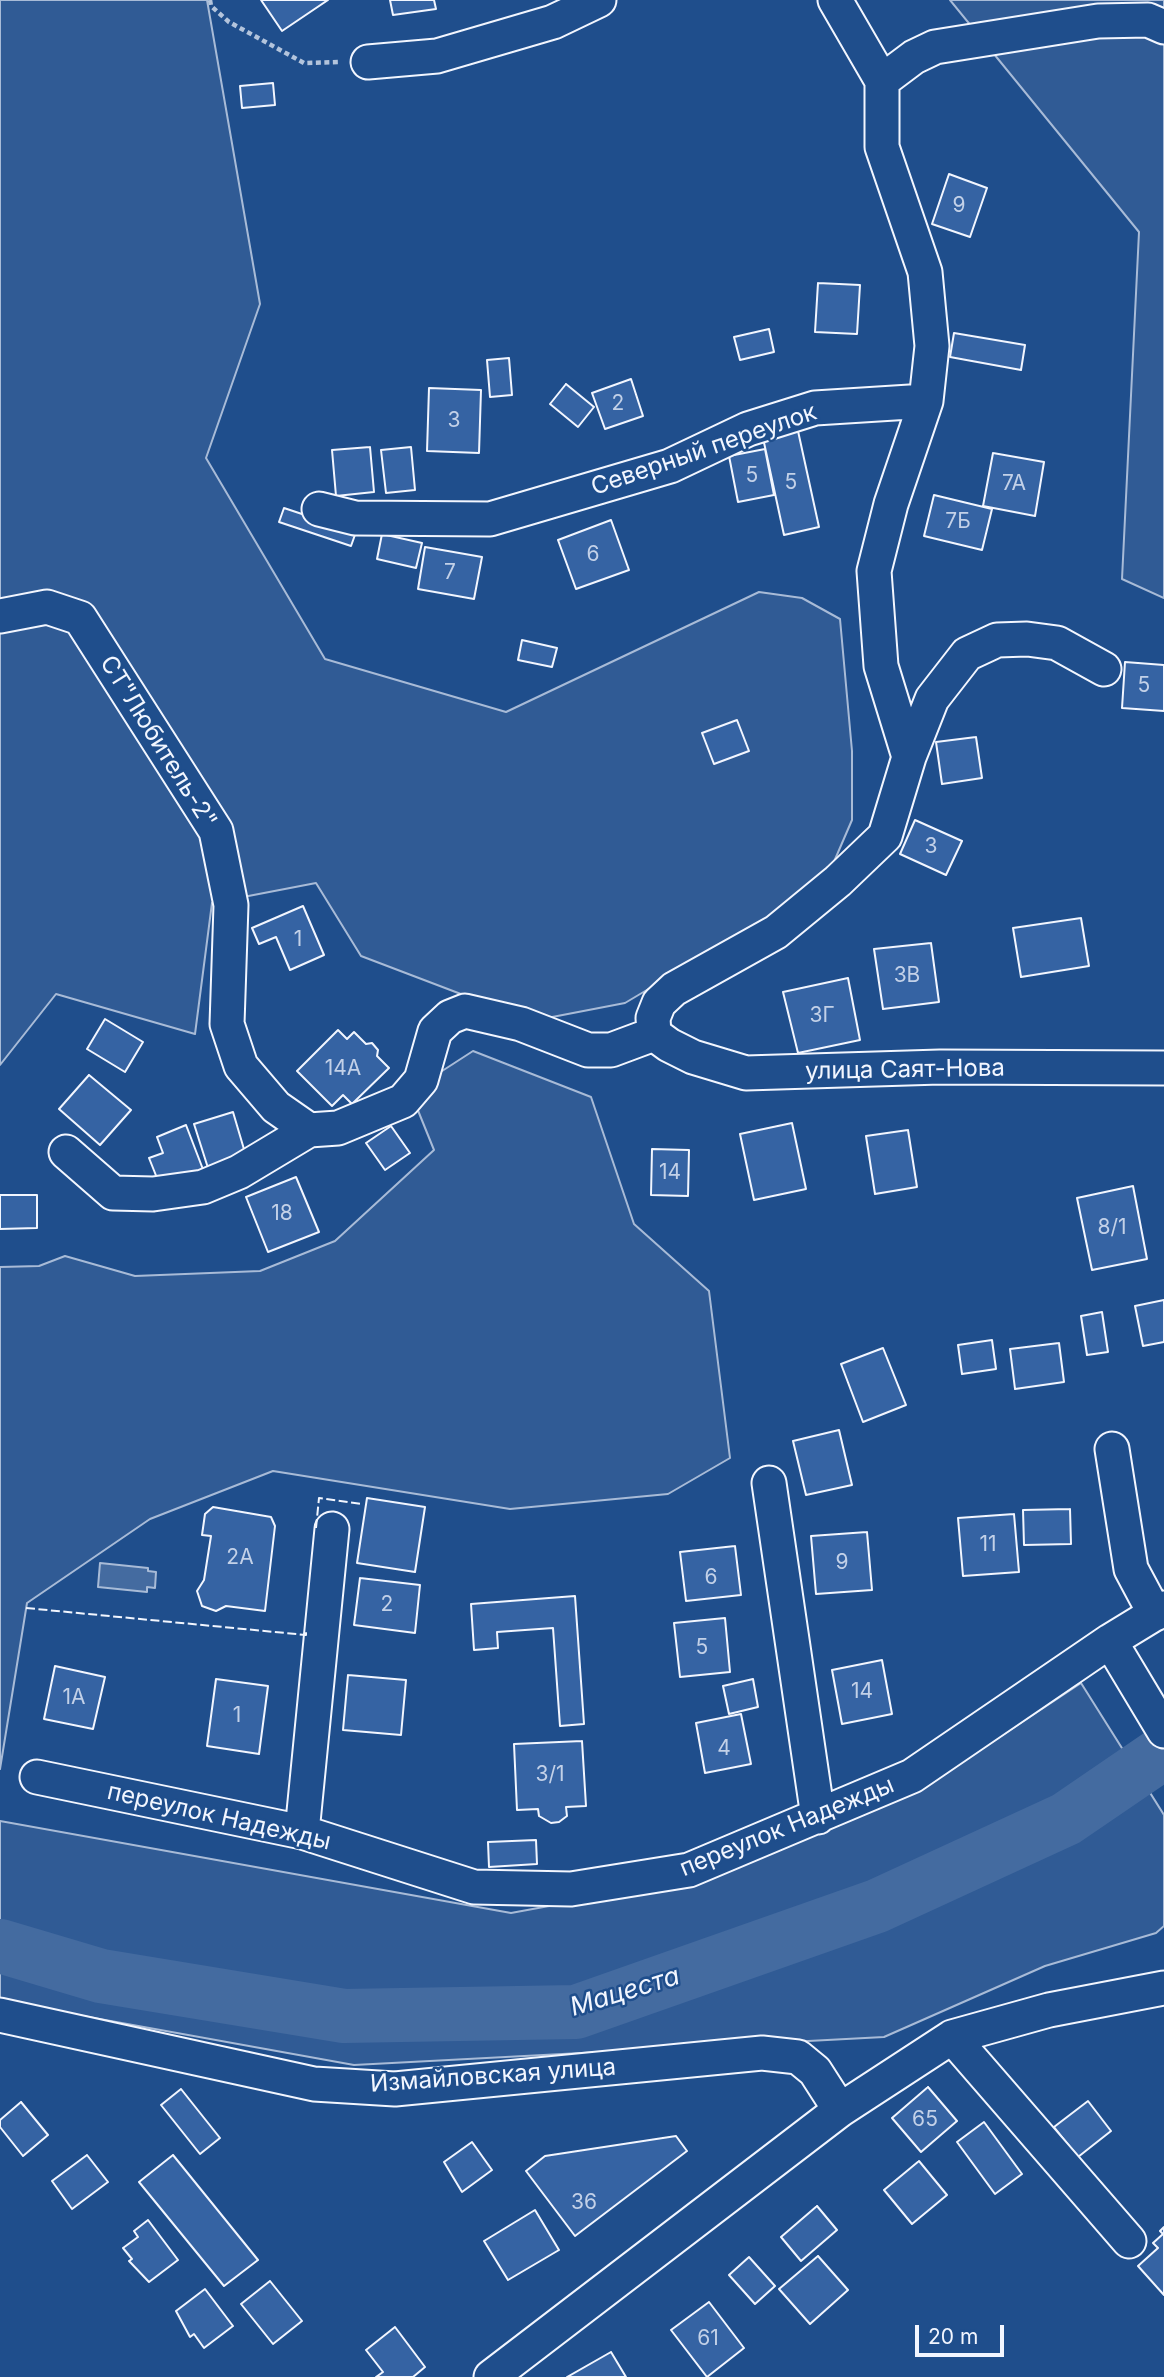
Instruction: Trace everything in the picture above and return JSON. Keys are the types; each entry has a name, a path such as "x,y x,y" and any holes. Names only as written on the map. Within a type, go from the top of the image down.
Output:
{"street":[{"path":"368,62 437,56 554,22 599,0"},
{"path":"835,0 883,81 882,147 925,272 932,346 926,401 891,504 874,571 881,666 909,757"},
{"path":"883,81 914,57 935,47 1098,21 1148,20 1164,27"},
{"name":"Северный переулок","path":"319,509 355,518 490,519 670,466 748,429 815,408 926,401"},
{"name":"СТ\"Любитель-2\"","path":"0,616 47,607 80,618 216,831 231,905 227,1024 240,1066 276,1107 309,1130"},
{"path":"66,1152 113,1193 153,1194 203,1187 239,1172 309,1130 338,1128 403,1101 421,1080 435,1031 450,1017 465,1012 521,1024 588,1050 611,1050 654,1034 653,1018 659,1003 674,989 776,932 838,881 885,835 909,757 932,699 967,654 997,640 1027,639 1057,643 1104,669"},
{"name":"улица Саят-Нова","path":"654,1034 693,1057 747,1073 940,1067 1164,1068"},
{"path":"1112,1449 1131,1569 1160,1611"},
{"path":"769,1483 818,1817"},
{"path":"302,1832 332,1529"},
{"name":"переулок Надежды","path":"37,1777 302,1832 474,1887 571,1889 689,1870 912,1776 1110,1641 1160,1611"},
{"path":"1110,1641 1164,1731"},
{"path":"491,2377 840,2110 952,2037 1049,2010 1164,1987"},
{"name":"Измайловская улица","path":"0,2015 314,2084 395,2089 762,2053 798,2057 815,2071 840,2110"},
{"path":"952,2037 1129,2241"}],"path":[{"path":"210,0 211,6 229,22 304,63 368,62"}],"shaded area":[{"path":"0,0 207,0 260,304 206,458 325,659 506,712 759,592 802,598 840,619 852,751 852,820 830,871 761,922 625,1003 547,1018 474,999 361,956 316,883 212,903 195,1034 56,994 0,1065"},
{"path":"950,0 1164,0 1164,598 1122,579 1139,232"},
{"path":"473,1051 591,1097 634,1224 709,1291 730,1458 668,1494 510,1509 273,1471 150,1519 27,1603 0,1769 0,1267 39,1266 65,1256 135,1276 260,1271 335,1241 434,1150 417,1108 439,1073"},
{"path":"100,1563 148,1568 148,1571 156,1572 155,1588 147,1587 147,1592 98,1587"},
{"path":"1081,1683 1164,1815 1164,1926 1156,1933 1045,1966 884,2037 354,2065 0,2001 0,1821 511,1913 712,1876 924,1787"}],"building":[{"path":"261,0 328,0 282,31"},
{"path":"390,0 434,0 436,9 393,15"},
{"path":"273,83 275,105 242,108 240,86"},
{"path":"949,174 987,188 970,237 932,224"},
{"path":"818,283 860,285 857,334 815,332"},
{"path":"769,329 774,352 740,360 734,337"},
{"path":"954,333 1025,345 1021,370 950,357"},
{"path":"509,358 512,395 490,397 487,360"},
{"path":"631,379 643,416 605,429 592,393"},
{"path":"566,384 594,407 578,427 550,404"},
{"path":"429,388 481,390 479,453 427,451"},
{"path":"798,431 819,527 784,535 763,438"},
{"path":"370,447 374,492 336,496 332,450"},
{"path":"411,447 415,490 386,493 381,450"},
{"path":"765,449 774,495 738,502 729,456"},
{"path":"993,453 1044,462 1035,516 983,506"},
{"path":"934,495 992,509 982,550 924,536"},
{"path":"284,508 356,532 351,546 279,522"},
{"path":"611,520 629,570 576,589 558,540"},
{"path":"382,534 422,543 416,568 377,559"},
{"path":"425,547 482,557 474,599 418,589"},
{"path":"522,640 557,648 552,667 518,660"},
{"path":"1125,662 1164,665 1164,711 1122,708"},
{"path":"737,720 749,751 714,764 702,733"},
{"path":"976,737 982,778 942,784 936,742"},
{"path":"915,820 962,841 946,875 900,854"},
{"path":"303,906 324,955 290,970 276,937 259,944 252,928"},
{"path":"1081,918 1089,966 1021,977 1013,928"},
{"path":"931,943 939,1002 883,1009 874,949"},
{"path":"848,978 860,1040 798,1053 783,992"},
{"path":"105,1019 143,1042 125,1072 87,1049"},
{"path":"338,1030 347,1039 354,1032 366,1044 372,1043 378,1050 377,1056 389,1068 352,1104 343,1095 332,1106 297,1071"},
{"path":"89,1075 131,1110 100,1145 59,1109"},
{"path":"233,1112 246,1156 208,1168 194,1124"},
{"path":"792,1123 806,1189 754,1200 740,1134"},
{"path":"186,1125 204,1172 161,1188 149,1158 163,1153 157,1137"},
{"path":"391,1126 410,1153 385,1170 366,1143"},
{"path":"908,1130 917,1187 875,1194 866,1136"},
{"path":"652,1149 689,1150 688,1196 651,1195"},
{"path":"296,1177 319,1232 268,1252 246,1197"},
{"path":"1133,1186 1147,1259 1092,1270 1077,1198"},
{"path":"0,1195 37,1195 37,1228 0,1229"},
{"path":"1164,1300 1164,1342 1143,1346 1135,1306"},
{"path":"1102,1312 1108,1352 1087,1355 1081,1316"},
{"path":"992,1340 996,1369 962,1374 958,1345"},
{"path":"1059,1343 1064,1382 1015,1389 1010,1349"},
{"path":"883,1348 906,1405 863,1422 841,1364"},
{"path":"839,1430 852,1485 806,1495 793,1441"},
{"path":"367,1498 425,1507 415,1572 357,1563"},
{"path":"213,1507 271,1517 275,1526 265,1611 226,1606 216,1611 202,1606 197,1591 204,1580 211,1536 202,1535 205,1514"},
{"path":"1070,1509 1071,1544 1024,1545 1023,1510"},
{"path":"1014,1514 1019,1572 963,1576 958,1518"},
{"path":"867,1532 872,1590 816,1594 811,1536"},
{"path":"735,1546 741,1595 686,1601 680,1552"},
{"path":"360,1578 420,1585 415,1633 354,1625"},
{"path":"575,1596 584,1724 560,1726 553,1628 497,1632 498,1648 474,1650 471,1604"},
{"path":"725,1618 730,1672 680,1677 674,1623"},
{"path":"882,1660 892,1714 842,1724 832,1670"},
{"path":"55,1666 105,1677 93,1729 44,1719"},
{"path":"348,1675 406,1680 401,1735 343,1730"},
{"path":"216,1679 268,1686 259,1754 207,1746"},
{"path":"753,1679 758,1707 729,1714 723,1686"},
{"path":"741,1714 751,1764 705,1773 696,1723"},
{"path":"582,1741 586,1806 566,1807 567,1816 559,1822 551,1823 539,1816 538,1809 517,1810 514,1744"},
{"path":"536,1840 537,1864 489,1867 488,1842"},
{"path":"928,2087 957,2121 921,2152 892,2118"},
{"path":"181,2089 220,2138 200,2154 161,2105"},
{"path":"1088,2101 1111,2131 1078,2157 1054,2127"},
{"path":"21,2102 48,2135 23,2156 0,2127 0,2120"},
{"path":"984,2122 1022,2174 995,2194 957,2142"},
{"path":"676,2136 687,2151 575,2236 526,2171 545,2156"},
{"path":"472,2142 492,2170 462,2192 444,2162"},
{"path":"87,2155 108,2182 72,2209 52,2181"},
{"path":"173,2155 258,2260 224,2286 139,2182"},
{"path":"919,2161 947,2195 912,2224 884,2190"},
{"path":"817,2206 837,2230 801,2261 781,2237"},
{"path":"535,2210 559,2250 508,2280 484,2241"},
{"path":"148,2220 178,2260 149,2282 129,2261 132,2259 123,2248 138,2237 134,2231"},
{"path":"1164,2227 1164,2295 1138,2266 1158,2248 1153,2243 1163,2234 1160,2231"},
{"path":"818,2256 848,2290 810,2324 779,2289"},
{"path":"749,2257 775,2286 755,2304 729,2275"},
{"path":"270,2281 302,2321 273,2344 241,2304"},
{"path":"205,2289 233,2326 204,2348 194,2334 190,2337 176,2311"},
{"path":"709,2302 744,2348 707,2377 671,2330"},
{"path":"395,2327 425,2367 413,2377 376,2377 383,2372 366,2350"},
{"path":"611,2352 626,2377 567,2377"}],"waterway":[{"name":"Мацеста","path":"0,1946 101,1976 344,2016 576,2012 877,1906 1066,1819 1164,1752"}],"fence":[{"path":"316,1528 319,1498 362,1504"},
{"path":"26,1608 306,1635 306,1629"}]}
